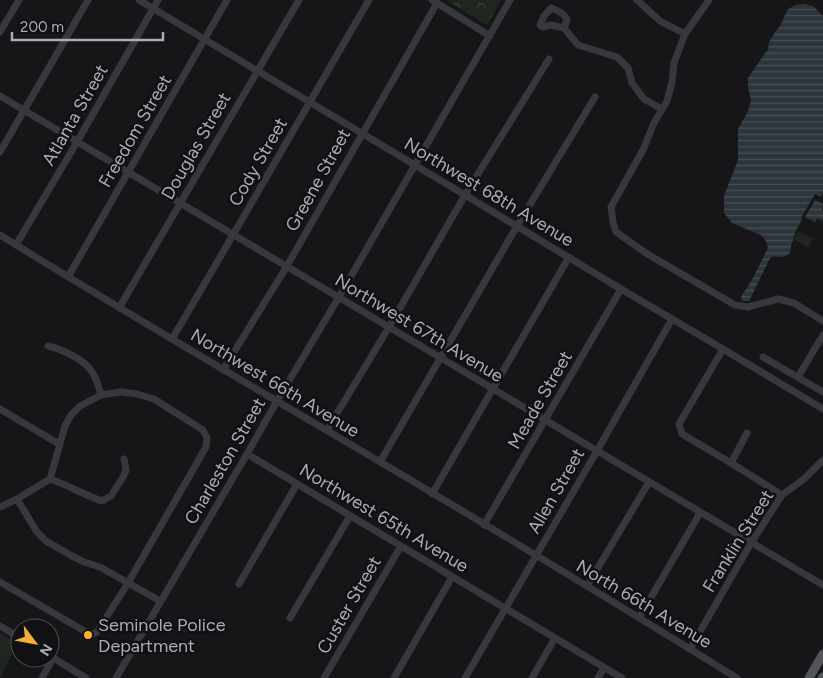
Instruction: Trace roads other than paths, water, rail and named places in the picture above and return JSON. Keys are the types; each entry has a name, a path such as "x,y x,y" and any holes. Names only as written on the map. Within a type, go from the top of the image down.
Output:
{"main road":[{"path":"809,678 823,654"}],"street":[{"path":"0,32 19,0"},
{"path":"0,152 88,0"},
{"name":"Northwest 68th Avenue","path":"139,0 823,410"},
{"name":"Atlanta Street","path":"16,245 78,142 158,0"},
{"name":"Freedom Street","path":"68,277 227,0"},
{"name":"Douglas Street","path":"119,308 299,0"},
{"name":"Cody Street","path":"172,339 369,0"},
{"name":"Charleston Street","path":"116,678 510,0"},
{"path":"637,0 660,21 685,34"},
{"path":"709,0 685,34 674,63 672,82 666,101 643,150 612,207 612,222 616,232 649,255 735,305 748,308 778,299 794,303 823,321"},
{"path":"434,1 490,36"},
{"name":"Greene Street","path":"223,370 287,266 434,1"},
{"path":"564,28 578,45 617,57 628,68 632,83 644,98 662,109"},
{"path":"326,430 389,327 465,194 549,60"},
{"name":"Northwest 67th Avenue","path":"0,96 700,513 774,555 823,586"},
{"path":"380,462 516,226 595,97"},
{"name":"Northwest 66th Avenue","path":"0,235 536,556"},
{"path":"432,494 569,257"},
{"name":"Meade Street","path":"484,525 621,289"},
{"name":"Allen Street","path":"465,678 672,319"},
{"path":"798,377 823,335"},
{"path":"48,346 59,348 91,370 98,383 101,395"},
{"path":"723,349 679,424 682,434 782,495"},
{"path":"763,357 823,392"},
{"path":"0,507 17,500 50,479 59,444 71,415 80,406 101,395 120,392 154,399 204,430 207,438 206,447 128,583 97,632 93,634 86,632 0,582"},
{"path":"0,409 59,444"},
{"path":"731,463 747,433"},
{"name":"Northwest 65th Avenue","path":"247,454 622,678"},
{"path":"50,479 102,501 111,496 123,477 126,470 124,459"},
{"name":"Franklin Street","path":"690,649 751,543 782,495 823,460"},
{"path":"587,586 649,482"},
{"path":"239,584 297,484"},
{"path":"17,500 37,532 46,541 84,562 100,567 160,601"},
{"path":"639,618 700,513"},
{"path":"290,618 350,516"},
{"name":"Custer Street","path":"324,678 401,546"},
{"name":"North 66th Avenue","path":"536,556 737,678"},
{"path":"394,678 452,577"},
{"path":"532,678 555,638"},
{"path":"60,662 86,678"},
{"path":"598,678 604,668"}],"place":[{"name":"Seminole Police Department","path":"88,635"}]}
